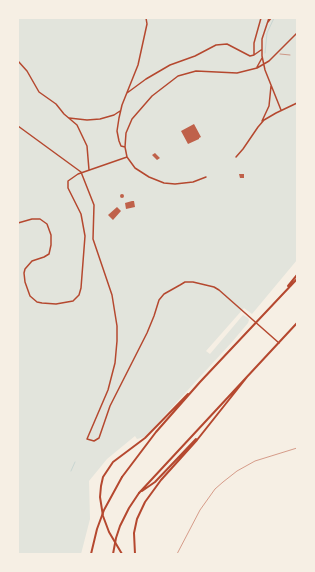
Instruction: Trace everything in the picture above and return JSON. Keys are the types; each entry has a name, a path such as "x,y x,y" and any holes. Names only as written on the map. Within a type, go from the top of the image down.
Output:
{"main road":[{"path":"122,554 109,532 103,516 101,505 101,486 103,477 110,466 120,456 145,438 200,382 297,276"},
{"path":"277,299 297,279"},
{"path":"114,554 116,538 120,526 139,493 297,323"},
{"path":"135,554 134,533 137,519 144,502 241,386 248,374"},
{"path":"91,554 97,529 104,510 122,477 156,432 200,382"},
{"path":"139,493 155,482 202,433"}],"street":[{"path":"125,147 121,146 117,131 121,111 138,65 147,24 146,18"},
{"path":"254,55 254,43 260,18"},
{"path":"270,18 262,39 261,50 264,65 281,110"},
{"path":"206,177 193,182 160,182 133,166 127,157 125,147 126,133 132,119 156,92 175,78 186,73 196,71 237,73 257,68 264,65 297,33"},
{"path":"127,93 146,79 170,65 195,56 216,45 227,44 246,54 254,55 261,50"},
{"path":"257,68 262,58"},
{"path":"18,61 27,71 39,92 56,104 64,114 77,125 85,142 89,171"},
{"path":"236,156 244,148 260,124 269,106 270,82"},
{"path":"260,124 269,116 297,103"},
{"path":"69,118 87,120 100,119 114,115 121,111"},
{"path":"18,126 81,172 94,205 93,239 112,295 118,331 116,355 110,383 87,439 94,441 98,440 100,437 110,406 147,334 159,300 164,294 185,282 193,282 214,287 228,297 279,343"},
{"path":"18,223 32,219 40,219 48,226 51,235 51,245 48,254 32,261 25,269 25,282 30,296 37,302 42,303 56,304 73,300 78,295 81,288 85,233 80,210 69,191 67,183 71,178 81,172 89,171 127,157"}],"lane":[{"path":"177,554 200,510 215,489 237,470 255,461 297,448"}],"path":[{"path":"276,54 290,54"}],"shaded area":[{"path":"18,18 297,18 297,260 252,314 244,308 206,351 210,354 243,315 248,318 248,323 232,342 153,428 144,437 137,439 135,436 107,459 89,481 90,519 81,554 18,554"}],"building":[{"path":"194,124 201,137 188,144 181,131"},
{"path":"155,153 160,158 157,160 152,155"},
{"path":"239,174 244,174 244,178 240,178"},
{"path":"120,194 124,194 124,198 120,198"},
{"path":"134,201 135,207 126,209 125,203"},
{"path":"117,207 121,211 113,220 108,215"}],"waterway":[{"path":"265,53 267,33 274,18"},
{"path":"71,471 75,462"}]}
